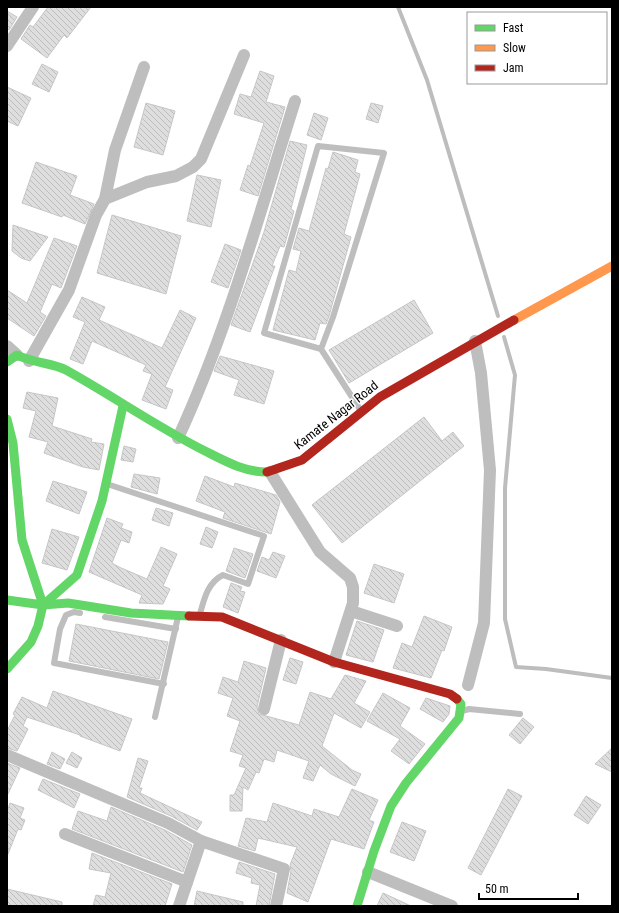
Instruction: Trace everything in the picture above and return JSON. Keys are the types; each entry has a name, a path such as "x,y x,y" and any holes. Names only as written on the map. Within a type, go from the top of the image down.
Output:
{"street":[{"path":"7,46 33,7"},
{"path":"105,199 147,182 176,176 193,167 201,159 244,55"},
{"path":"29,361 69,290 96,215 105,199 115,150 144,67"},
{"path":"178,438 207,372 223,329 295,101"},
{"name":"Kamate Nagar Road","path":"7,346 17,355 29,361 64,369 178,438 230,464 253,472 270,472 302,460 380,397 475,341 612,266"},
{"path":"468,685 484,623 490,470 481,372 475,341"},
{"path":"7,362 17,355"},
{"path":"43,605 77,575 106,484 123,406"},
{"path":"7,419 22,540 43,605 38,626 31,642 16,657 7,669"},
{"path":"270,472 320,552 350,578 354,596 351,611 334,662"},
{"path":"7,600 43,605 68,603 131,613 222,617 334,662 450,694 457,698 461,704 461,711 455,724 432,750 391,806 357,906"},
{"path":"351,611 397,626"},
{"path":"264,708 281,640"},
{"path":"7,755 168,823 201,841 284,869 276,906"},
{"path":"65,834 187,882"},
{"path":"179,906 201,841"},
{"path":"368,872 452,906"}],"lane":[{"path":"321,349 333,317 384,153 318,146 264,333 321,349 362,412"},
{"path":"106,484 264,536 248,584 223,575 217,578 206,593 199,616"},
{"path":"90,615 74,612 66,614 60,630 54,663 164,684"},
{"path":"98,616 176,629"},
{"path":"156,717 179,616"},
{"path":"461,711 469,709 520,714"}],"building":[{"path":"48,7 91,7 67,38 64,35 47,58 21,39 30,25 33,27"},
{"path":"7,11 17,17 9,30 7,28"},
{"path":"42,64 58,72 49,92 32,84"},
{"path":"260,71 274,76 266,102 285,107 258,196 240,190 248,165 250,166 264,123 234,114 240,94 251,97"},
{"path":"7,87 31,98 18,126 7,121"},
{"path":"146,103 175,111 163,155 134,147"},
{"path":"371,103 383,106 378,123 366,119"},
{"path":"314,113 328,118 321,140 307,135"},
{"path":"290,141 307,145 291,209 294,211 284,247 280,246 272,266 275,266 250,332 231,325 264,232"},
{"path":"333,152 358,160 355,172 360,174 344,234 351,237 329,316 326,324 320,323 315,340 273,330 289,270 296,272 301,251 293,249 299,228 309,231 326,168 328,169"},
{"path":"36,162 77,176 70,195 94,204 85,224 63,215 62,217 22,203"},
{"path":"197,175 221,180 211,227 187,221"},
{"path":"112,215 181,236 166,294 97,273"},
{"path":"13,225 48,237 30,261 21,258 12,251"},
{"path":"54,238 77,246 61,288 52,284 40,312 46,316 34,336 7,318 7,290 27,303"},
{"path":"225,244 241,250 228,288 211,282"},
{"path":"82,297 105,307 99,320 162,348 180,310 196,318 165,387 173,390 166,409 142,400 152,374 143,371 146,365 92,341 83,364 70,359 85,322 73,317"},
{"path":"414,300 433,333 349,383 329,350"},
{"path":"220,356 274,371 264,404 234,395 239,380 214,371"},
{"path":"27,392 58,398 52,426 92,439 91,442 104,444 99,470 83,467 44,453 48,442 29,437 36,411 23,408"},
{"path":"424,417 442,441 453,432 464,446 342,543 312,505"},
{"path":"124,446 136,449 133,462 121,460"},
{"path":"134,474 160,478 157,494 131,487"},
{"path":"205,476 234,487 235,483 276,495 280,502 271,534 223,518 225,512 196,501"},
{"path":"53,481 87,492 79,514 46,501"},
{"path":"156,508 173,513 169,526 152,520"},
{"path":"107,518 123,524 121,528 132,532 129,543 121,540 112,563 119,567 147,579 161,547 177,554 163,586 170,589 163,604 139,603 142,595 89,572"},
{"path":"206,527 218,532 212,548 200,544"},
{"path":"52,529 79,537 67,570 42,563"},
{"path":"234,548 253,554 245,578 226,571"},
{"path":"273,552 285,556 276,578 257,571 262,557 269,560"},
{"path":"374,564 404,574 394,603 364,593"},
{"path":"231,583 242,587 240,591 245,592 238,613 223,607"},
{"path":"424,616 452,627 444,651 442,650 431,678 393,668 402,643 412,647"},
{"path":"357,621 384,630 373,662 346,655"},
{"path":"76,624 168,642 159,679 69,661"},
{"path":"290,658 303,662 296,684 283,680"},
{"path":"244,661 266,668 257,707 259,714 299,725 310,692 331,699 345,675 366,681 354,703 370,712 361,728 334,713 322,746 352,770 361,774 355,786 331,774 320,765 313,781 303,778 309,761 277,750 274,762 264,759 259,773 256,772 248,790 243,787 242,811 230,811 230,795 234,795 246,768 239,766 243,755 230,751 240,721 227,716 233,698 218,693 223,677 238,682"},
{"path":"53,691 132,719 120,751 80,735 27,717 23,726 28,729 17,751 7,748 7,731 15,715 13,714 22,697 47,708"},
{"path":"383,693 410,708 400,726 425,744 409,764 391,751 400,739 367,721"},
{"path":"426,698 450,706 449,714 443,722 420,709"},
{"path":"523,718 534,727 520,744 509,735"},
{"path":"612,748 612,772 595,764"},
{"path":"52,752 65,759 60,769 47,764"},
{"path":"72,752 82,758 77,768 66,763"},
{"path":"138,758 148,761 139,788 142,788 140,793 202,822 197,830 171,816 127,797"},
{"path":"7,763 20,768 8,794 7,794"},
{"path":"43,779 80,794 74,808 38,790"},
{"path":"352,789 378,800 369,820 374,822 364,849 331,839 308,902 287,893 291,871 290,865 297,847 258,838 255,851 238,846 246,818 267,822 273,803 312,816 314,809 339,817"},
{"path":"508,789 522,796 481,875 468,868"},
{"path":"586,796 601,805 588,824 574,815"},
{"path":"10,803 24,808 20,818 25,820 21,830 18,829 8,854 7,812"},
{"path":"111,807 165,830 192,845 183,872 72,829 78,811 107,821"},
{"path":"402,822 426,831 414,861 390,852"},
{"path":"92,853 172,884 165,906 93,906 96,895 105,897 111,873 89,869"},
{"path":"239,862 275,874 269,906 256,906 260,885 251,883 252,878 236,873"},
{"path":"7,889 62,902 62,906 7,906"},
{"path":"197,891 243,902 243,906 194,906"},
{"path":"383,893 411,906 377,906"}],"waterway":[{"path":"398,7 427,80 498,316"},
{"path":"504,337 515,375 505,488 505,619 516,667 546,669 612,678"}],"traffic: fast":[{"path":"7,362 17,355 66,370 170,432 205,451 243,468 259,472 267,472"},
{"path":"43,605 77,575 102,501 123,406"},
{"path":"7,419 13,443 22,540 43,605 38,626 31,642 7,669"},
{"path":"7,600 43,605 68,603 131,613 189,616"},
{"path":"357,906 374,851 391,806 406,783 459,718 461,704 457,699"}],"traffic: slow":[{"path":"514,320 612,266"}],"traffic: jam":[{"path":"267,472 302,460 380,397 514,320"},
{"path":"189,616 222,617 334,662 450,694 457,699"}]}
